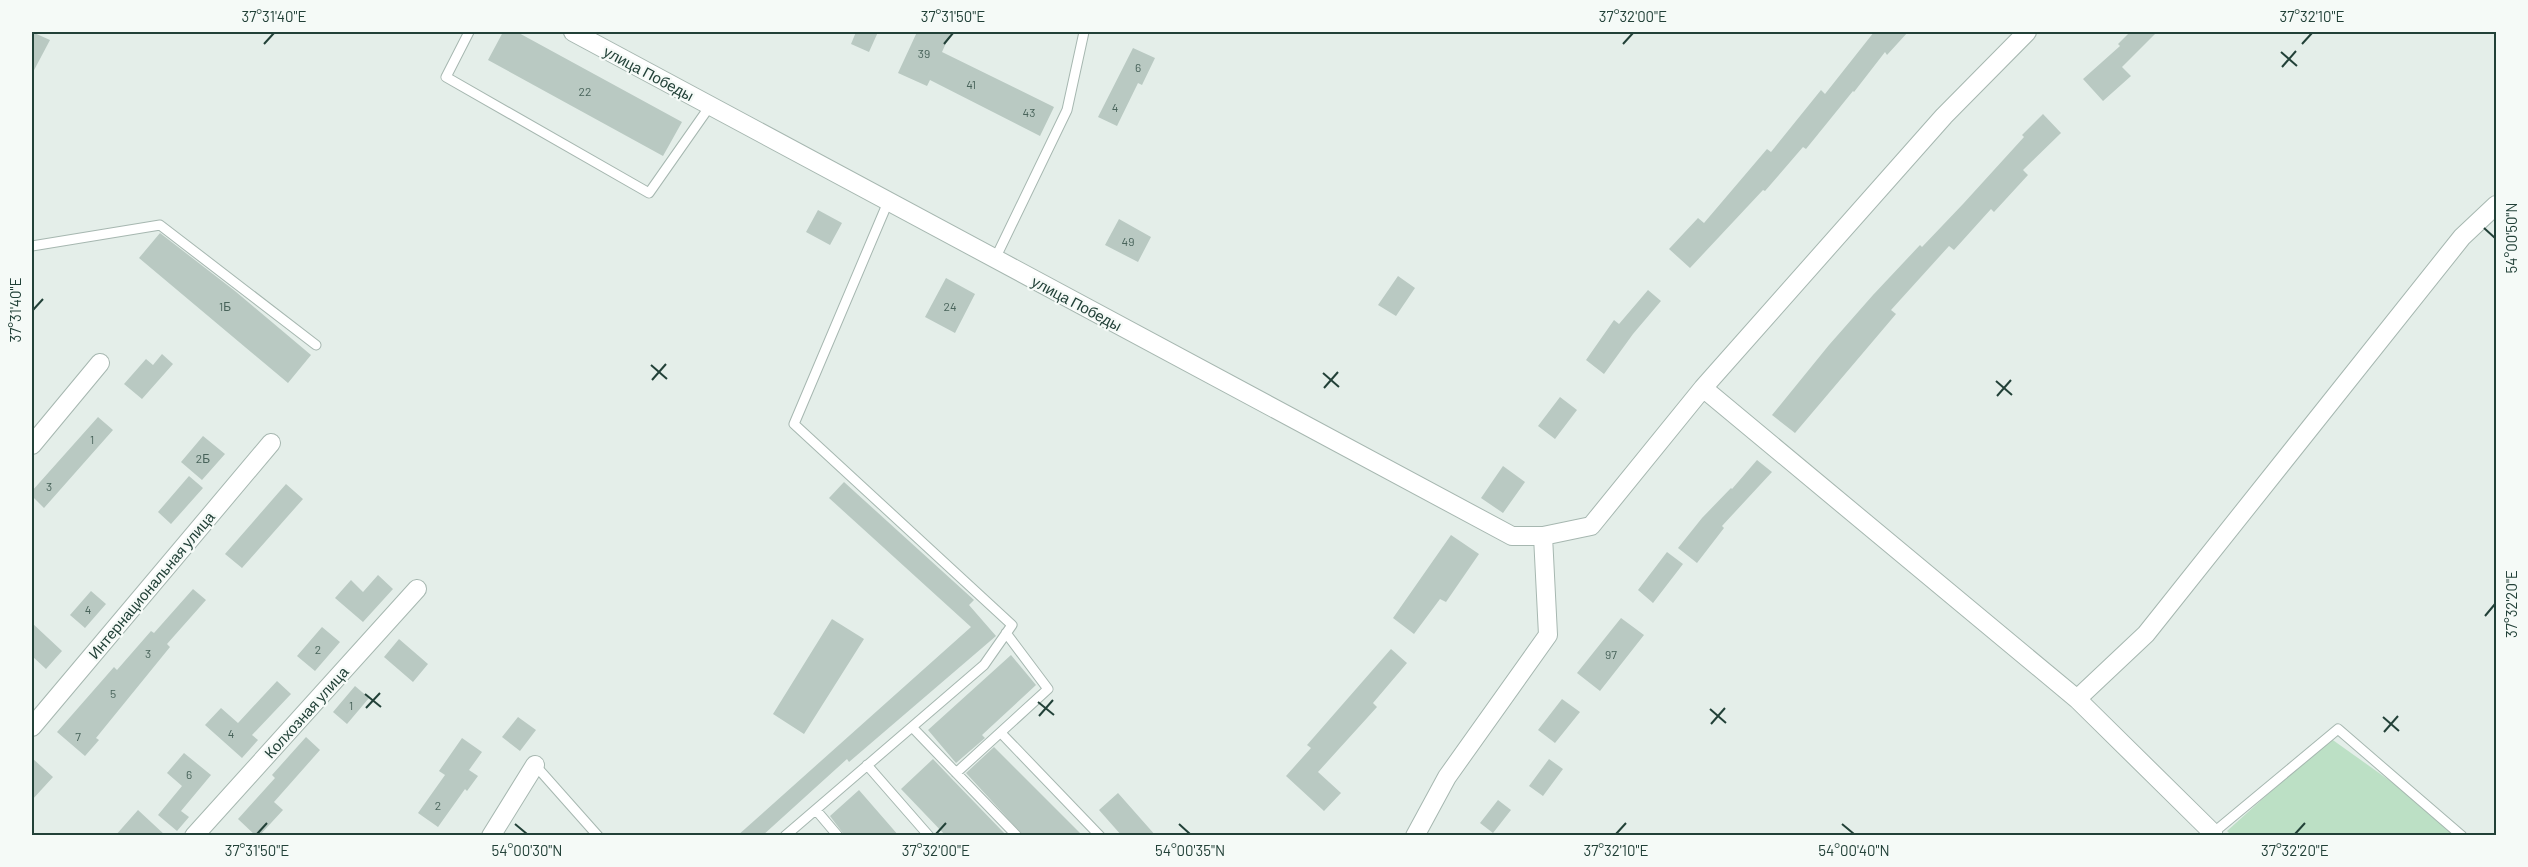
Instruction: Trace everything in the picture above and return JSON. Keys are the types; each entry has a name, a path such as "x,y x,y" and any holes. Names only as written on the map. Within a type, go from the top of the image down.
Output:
{"street":[{"name":"улица Победы","path":"573,32 1512,536 1543,536 1591,526 1703,388"},
{"path":"2027,32 1944,116 1703,388 2077,699 2213,835"},
{"path":"2077,699 2146,634 2462,237 2496,205"},
{"path":"32,445 100,363"},
{"name":"Интернациональная улица","path":"32,727 270,443"},
{"path":"1415,836 1447,777 1548,635 1543,536"},
{"name":"Колхозная улица","path":"195,836 417,589"},
{"path":"491,836 535,765"}],"lane":[{"path":"469,32 446,77 649,193 710,106"},
{"path":"995,259 1067,110 1084,32"},
{"path":"785,836 984,665 1012,625 794,424 888,202"},
{"path":"32,246 160,225 316,345"},
{"path":"956,773 1048,689 1006,633"},
{"path":"912,727 1017,836"},
{"path":"2213,835 2338,729 2462,836"},
{"path":"1000,733 1100,836"},
{"path":"535,765 598,836"},
{"path":"867,765 929,836"},
{"path":"816,810 838,836"}],"green space":[{"path":"2330,738 2466,835 2232,836 2227,831"}],"building":[{"path":"32,32 50,40 32,74"},
{"path":"503,32 517,32 682,122 663,156 488,60"},
{"path":"856,32 878,32 869,52 851,44"},
{"path":"917,32 951,32 942,52 1054,107 1040,136 930,80 927,86 898,73"},
{"path":"1874,32 1908,32 1887,55 1885,52 1806,149 1803,147 1765,191 1763,190 1690,268 1669,249 1698,218 1704,223 1767,149 1771,152 1821,90 1825,94"},
{"path":"2130,32 2157,32 2122,67 2131,76 2103,101 2083,79 2120,46 2118,44"},
{"path":"1133,48 1155,58 1142,85 1138,83 1117,126 1098,117"},
{"path":"2043,114 2061,133 2023,170 2028,175 1994,212 1991,209 1954,250 1949,246 1891,310 1896,314 1795,433 1772,415 1873,295 1963,204"},
{"path":"818,210 842,223 830,245 806,232"},
{"path":"1119,219 1151,237 1138,262 1105,245"},
{"path":"160,233 235,291 311,355 288,383 139,258"},
{"path":"1398,276 1415,288 1396,316 1378,305"},
{"path":"946,278 975,294 955,333 925,317"},
{"path":"1648,290 1661,301 1604,374 1586,360 1614,320 1619,324"},
{"path":"162,354 173,364 142,399 124,384 146,359 153,365"},
{"path":"1560,397 1577,410 1555,439 1538,426"},
{"path":"98,417 113,430 44,508 32,496 32,491"},
{"path":"203,436 225,454 202,480 181,462"},
{"path":"1757,460 1772,472 1722,526 1724,528 1697,563 1678,548 1702,518 1732,489"},
{"path":"1503,466 1525,482 1503,513 1481,498"},
{"path":"189,476 203,488 171,524 158,512"},
{"path":"844,482 974,600 969,605 996,636 849,762 847,759 762,836 737,836 971,627 829,498"},
{"path":"286,484 303,499 242,568 225,554"},
{"path":"1451,535 1479,554 1446,602 1440,599 1414,634 1393,618"},
{"path":"1667,552 1683,564 1653,603 1638,590"},
{"path":"378,575 393,589 363,622 335,598 351,580 363,592"},
{"path":"193,589 206,600 167,644 170,647 96,738 99,740 85,756 57,732 114,667 117,670 151,631 154,633"},
{"path":"91,591 106,604 85,628 70,615"},
{"path":"1621,618 1644,635 1600,691 1577,673"},
{"path":"832,619 864,639 804,734 773,714"},
{"path":"32,623 62,651 46,669 32,656"},
{"path":"322,627 340,642 315,671 297,656"},
{"path":"399,639 428,664 413,682 384,657"},
{"path":"1391,649 1407,663 1373,703 1377,707 1318,772 1341,793 1324,811 1286,776 1311,748 1307,745"},
{"path":"1011,655 1036,685 982,735 985,738 956,763 928,730"},
{"path":"277,681 291,694 252,735 258,740 242,758 205,725 221,708 238,723"},
{"path":"355,686 369,698 347,724 333,712"},
{"path":"1562,699 1580,712 1555,743 1538,730"},
{"path":"518,717 536,730 520,751 502,737"},
{"path":"306,737 320,750 274,802 283,810 259,836 256,836 238,819 275,778 272,775"},
{"path":"462,738 482,752 469,770 478,776 467,791 465,789 438,827 418,813 445,775 439,771"},
{"path":"994,747 1083,836 1024,836 966,773"},
{"path":"184,753 211,775 181,811 189,817 177,831 158,815 182,786 167,773"},
{"path":"32,758 53,777 32,800"},
{"path":"933,759 1007,836 946,836 901,789"},
{"path":"1549,759 1563,769 1543,796 1529,786"},
{"path":"859,790 899,836 845,836 830,816"},
{"path":"1118,793 1156,836 1122,836 1099,810"},
{"path":"1498,800 1511,810 1493,833 1480,823"},
{"path":"138,810 166,836 115,836"}]}
